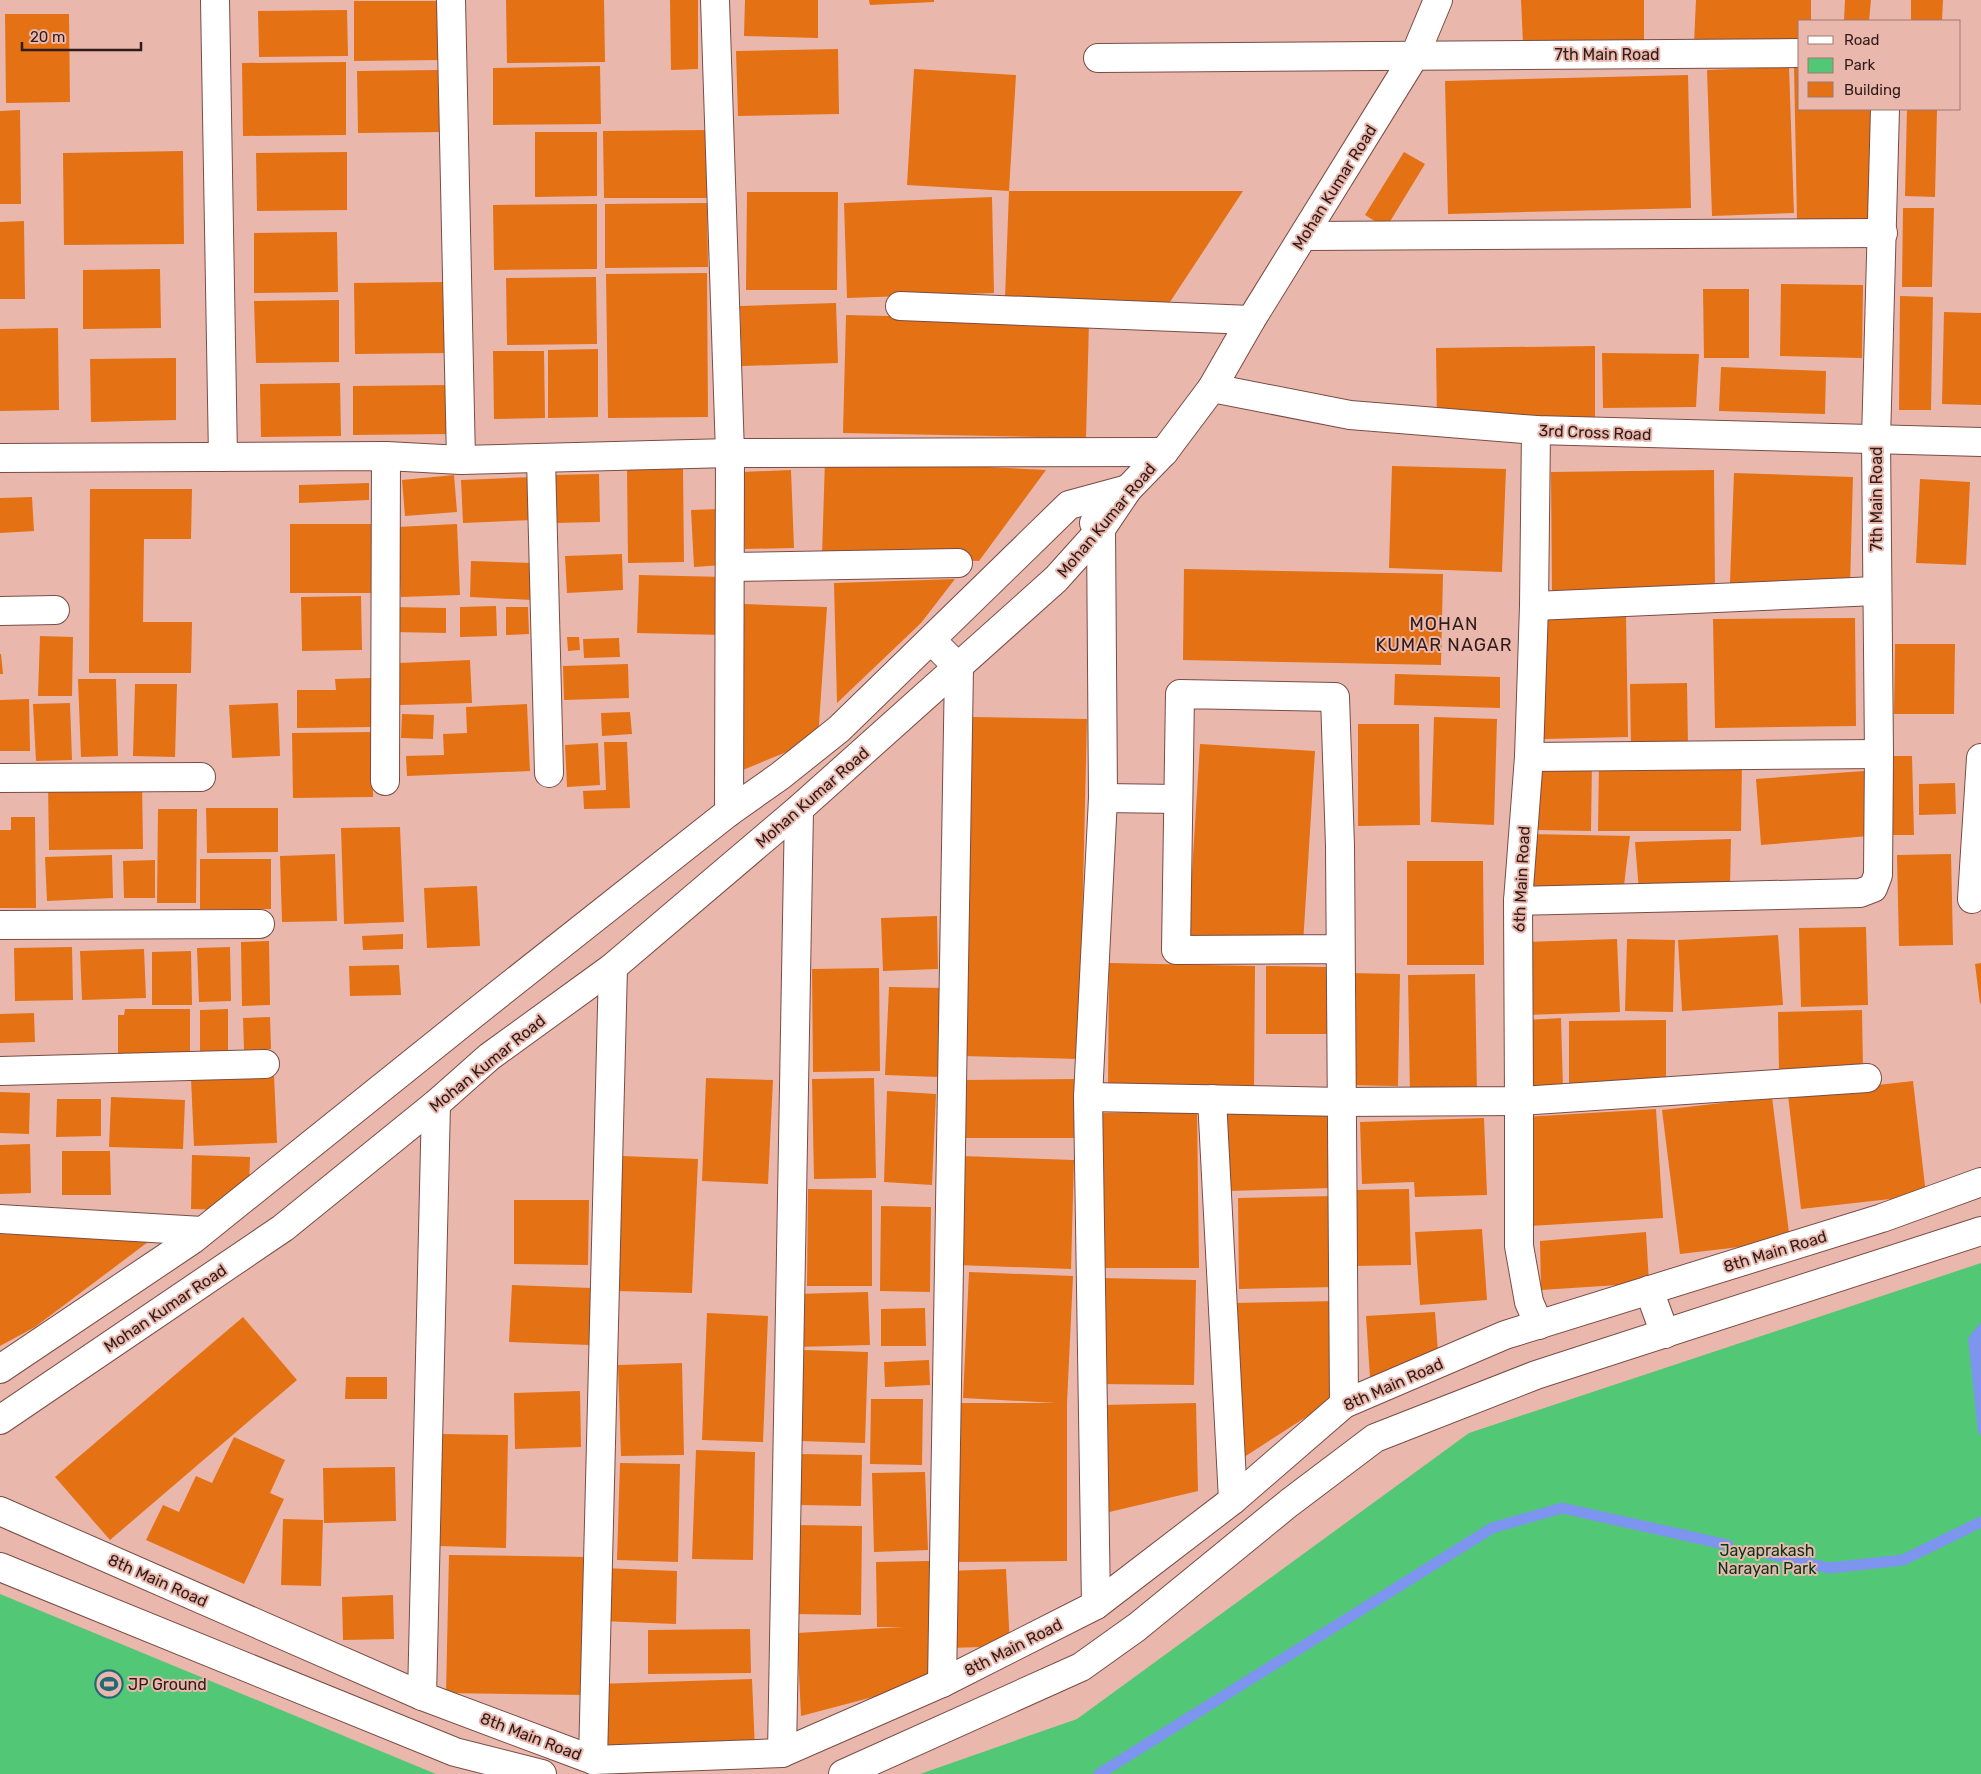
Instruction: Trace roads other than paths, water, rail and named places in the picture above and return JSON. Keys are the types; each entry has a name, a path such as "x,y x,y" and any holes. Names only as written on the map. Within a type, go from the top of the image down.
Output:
{"street":[{"path":"215,0 223,457"},
{"path":"451,0 461,460"},
{"path":"715,0 730,453 729,812"},
{"name":"Mohan Kumar Road","path":"0,1420 283,1228 436,1104 489,1057 613,967 799,809 959,668 1056,579 1101,529 1128,489 1164,452 1212,388 1251,320 1414,55 1438,0"},
{"name":"7th Main Road","path":"1098,58 1798,54"},
{"name":"7th Main Road","path":"1518,901 1860,893 1873,888 1878,875 1879,754 1876,440 1885,110"},
{"path":"1304,236 1883,234"},
{"path":"900,306 1251,320"},
{"name":"3rd Cross Road","path":"1212,388 1350,415 1536,430 1981,442"},
{"name":"6th Main Road","path":"1536,430 1534,606 1529,757 1518,901 1519,1246 1529,1302 1539,1325"},
{"path":"0,458 386,456 461,460 730,453 1164,452"},
{"path":"385,781 386,456"},
{"path":"541,459 548,773"},
{"path":"0,1369 192,1240 729,812 780,776 839,729 1069,505 1128,489"},
{"path":"1069,505 1101,529 1103,798 1088,1097 1096,1605"},
{"path":"730,567 958,563"},
{"path":"1534,606 1876,591"},
{"path":"0,611 56,610"},
{"path":"931,640 959,668 942,1682"},
{"path":"1340,950 1176,950 1180,694 1335,697 1340,846 1344,1404"},
{"path":"1529,757 1879,754"},
{"path":"1972,899 1981,758"},
{"path":"0,778 201,776"},
{"path":"1103,798 1178,799"},
{"path":"782,1753 799,809"},
{"path":"0,925 260,924"},
{"path":"593,1760 613,967"},
{"path":"0,1071 265,1064"},
{"path":"1088,1097 1342,1102 1519,1101 1867,1078"},
{"path":"1212,1099 1233,1500"},
{"path":"422,1696 436,1104"},
{"name":"8th Main Road","path":"0,1511 422,1696 593,1760 782,1753 942,1682 1096,1605 1233,1500 1344,1404 1505,1336 1882,1218 1981,1182"},
{"path":"0,1220 202,1231"},
{"path":"843,1774 1081,1667 1137,1628 1289,1503 1375,1438 1536,1375 1981,1231"},
{"path":"1649,1290 1665,1334"},
{"path":"0,1567 455,1752 542,1774"}],"water":[{"path":"1981,1322 1981,1436 1978,1432 1968,1338"}],"waterway":[{"path":"1099,1774 1492,1528 1562,1508 1728,1545"},
{"path":"1769,1554 1829,1568 1903,1560 1981,1522"}],"place":[{"name":"JP Ground","path":"109,1684"}],"district":[{"name":"MOHAN KUMAR NAGAR","path":"1444,634"}],"park label":[{"name":"Jayaprakash Narayan Park","path":"1767,1559"}]}
